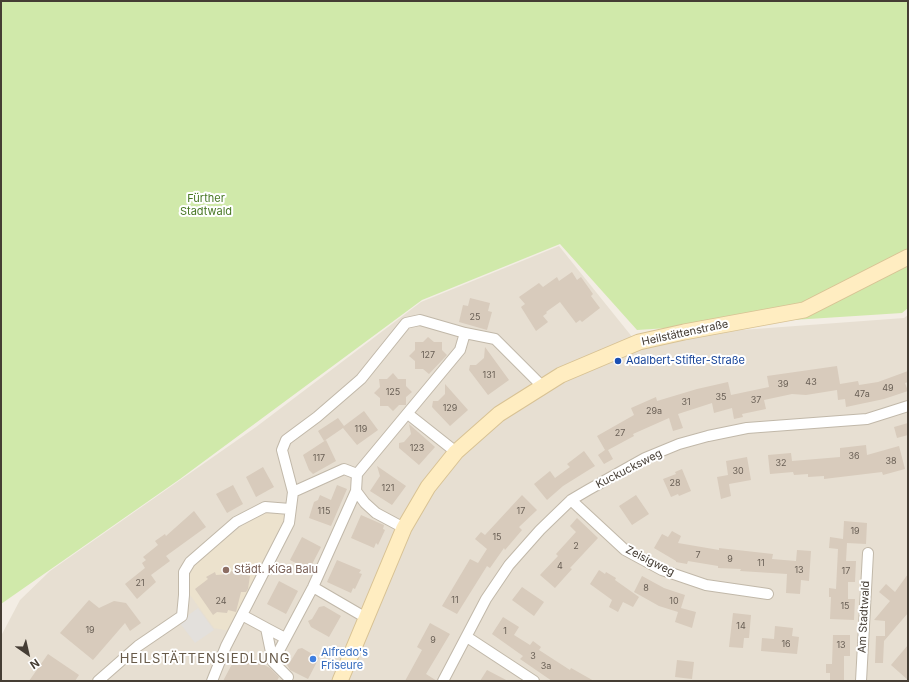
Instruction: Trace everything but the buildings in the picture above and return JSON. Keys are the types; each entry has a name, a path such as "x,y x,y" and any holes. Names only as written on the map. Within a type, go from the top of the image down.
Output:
{"street":[{"name":"Heilstättenstraße","path":"340,681 368,619 404,528 431,481 456,452 499,414 542,386 589,363 639,342 684,332 804,310 908,257"},
{"path":"212,681 242,615 289,523 293,492 282,450 286,440 317,417 361,379 406,323 420,320 465,333 495,338 542,386"},
{"path":"273,662 312,587 356,490 356,474 408,414 460,350 465,333"},
{"name":"Kuckucksweg","path":"443,681 486,599 508,565 540,530 571,500 646,458 679,444 747,428 867,419 908,406"},
{"path":"408,414 456,452"},
{"path":"293,492 344,469 356,474"},
{"path":"356,490 365,503 376,513 404,528"},
{"name":"Zeisigweg","path":"571,500 625,550 662,570 706,585 768,594"},
{"path":"98,681 138,646 182,616 184,572 190,562 236,522 265,507 290,509"},
{"name":"Am Stadtwald","path":"861,681 868,553"},
{"path":"312,587 368,619"},
{"path":"242,615 285,638"},
{"path":"266,628 273,662 288,677"},
{"path":"467,637 534,681"}],"shaded area":[{"path":"559,246 633,338 904,318 908,315 908,681 1,681 1,636 20,600 50,571 256,427 421,302"},
{"name":"Städt. KiGa Balu","path":"261,511 279,511 285,517 285,521 230,631 214,628 190,595 189,577 194,563"},
{"path":"198,608 214,630 195,643 179,622"}],"green space":[{"name":"Fürther Stadtwald","path":"1,1 908,1 908,308 902,313 637,330 560,244 422,300 180,479 1,604"}],"place":[{"name":"Adalbert-Stifter-Straße","path":"618,361"},
{"name":"Städt. KiGa Balu","path":"226,570"},
{"name":"Alfredo's Friseure","path":"313,659"}],"district":[{"name":"HEILSTÄTTENSIEDLUNG","path":"205,659"}]}
